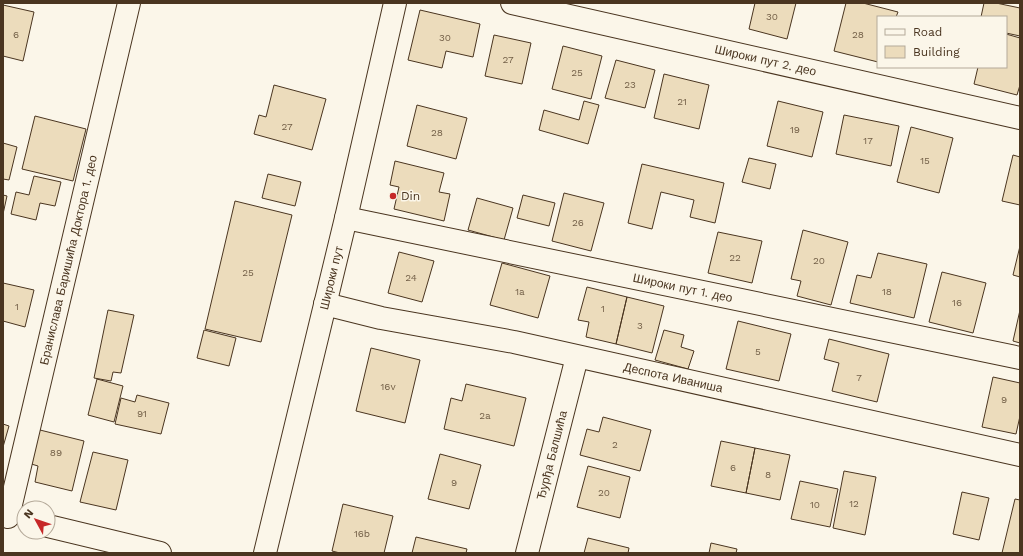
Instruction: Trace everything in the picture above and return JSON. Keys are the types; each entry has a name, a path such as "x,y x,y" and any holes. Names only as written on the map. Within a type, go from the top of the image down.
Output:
{"street":[{"name":"Бранислава Баришића Доктора 1. део","path":"12,518 129,3"},
{"name":"Широки пут","path":"265,553 346,218 395,3"},
{"name":"Широки пут 2. део","path":"512,3 1020,118"},
{"name":"Широки пут 1. део","path":"346,218 1020,358"},
{"name":"Деспота Иваниша","path":"325,304 381,318 467,333 1020,454"},
{"name":"Ђурђа Балшића","path":"527,553 576,357"},
{"path":"56,528 160,553"}],"building":[{"path":"755,3 796,3 787,39 749,29"},
{"path":"846,3 863,3 898,12 896,16 877,16 877,62 834,51"},
{"path":"984,3 996,3 1020,8 1020,36 1007,33 1007,16 981,16"},
{"path":"3,5 34,12 23,61 3,56"},
{"path":"420,10 480,24 473,57 446,51 442,68 408,60"},
{"path":"1007,34 1020,38 1020,85 1017,95 974,84 978,68 1007,68"},
{"path":"494,35 531,43 522,84 485,76"},
{"path":"563,46 602,56 591,99 552,89"},
{"path":"616,60 655,70 645,108 605,98"},
{"path":"664,74 709,85 699,129 654,118"},
{"path":"274,85 326,99 312,150 254,134 259,115 266,117"},
{"path":"584,101 599,105 588,144 539,130 544,110 579,120"},
{"path":"778,101 823,112 812,157 767,146"},
{"path":"417,105 467,118 456,159 407,146"},
{"path":"844,115 899,126 891,166 836,154"},
{"path":"35,116 86,129 73,181 22,169"},
{"path":"911,127 953,138 939,193 897,182"},
{"path":"3,143 17,147 9,180 3,179"},
{"path":"1013,155 1020,157 1020,205 1002,201"},
{"path":"749,158 776,164 770,189 742,182"},
{"path":"395,161 444,173 439,192 450,194 444,221 394,209 399,187 390,185"},
{"path":"642,164 724,183 715,223 690,217 694,200 661,192 652,229 628,223"},
{"path":"268,174 301,182 295,206 262,198"},
{"path":"34,176 61,182 55,206 40,203 36,220 11,214 16,192 29,195"},
{"path":"564,193 604,203 591,251 552,241"},
{"path":"3,195 7,196 3,214"},
{"path":"523,195 555,203 549,226 517,218"},
{"path":"477,198 513,208 504,240 468,230"},
{"path":"235,201 292,215 261,342 205,329"},
{"path":"803,230 848,242 831,305 797,296 801,281 791,279"},
{"path":"718,232 762,241 752,283 708,273"},
{"path":"1020,246 1020,277 1013,275"},
{"path":"399,252 434,261 422,302 388,293"},
{"path":"878,253 927,264 914,318 850,303 857,275 871,278"},
{"path":"502,263 550,276 538,318 490,305"},
{"path":"942,272 986,283 973,333 929,322"},
{"path":"3,283 34,290 25,327 3,321"},
{"path":"587,287 627,297 616,344 586,337 589,322 578,320"},
{"path":"627,297 664,306 652,353 616,344"},
{"path":"108,310 134,315 121,373 113,372 111,381 94,378"},
{"path":"1020,310 1020,343 1013,341"},
{"path":"738,321 791,334 779,381 726,369"},
{"path":"204,330 236,338 229,366 197,358"},
{"path":"664,330 684,335 681,347 694,351 688,369 655,360"},
{"path":"829,339 889,354 877,402 832,391 839,363 824,359"},
{"path":"371,348 420,360 405,423 356,411"},
{"path":"993,377 1020,383 1020,416 1016,434 982,427"},
{"path":"97,379 123,386 114,422 88,415"},
{"path":"466,384 526,398 514,446 444,429 451,398 462,401"},
{"path":"137,395 169,403 161,434 115,424 121,398 135,402"},
{"path":"603,417 651,430 640,471 580,455 587,429 599,432"},
{"path":"3,424 9,426 3,447"},
{"path":"36,429 84,441 72,491 35,482 38,466 28,463"},
{"path":"721,441 755,448 746,493 711,486"},
{"path":"755,448 790,455 780,500 746,493"},
{"path":"93,452 128,460 116,510 80,502"},
{"path":"440,454 481,465 469,509 428,499"},
{"path":"588,466 630,477 620,518 577,507"},
{"path":"844,471 876,477 865,535 833,528"},
{"path":"800,481 838,489 830,527 791,519"},
{"path":"962,492 989,498 979,540 953,534"},
{"path":"1015,499 1020,500 1020,553 1002,553"},
{"path":"343,504 393,516 384,553 340,553 332,551"},
{"path":"416,537 467,549 466,553 412,553"},
{"path":"588,538 629,548 628,553 584,553"},
{"path":"711,543 737,549 736,553 709,553"}],"place":[{"name":"Din","path":"393,196"}]}
